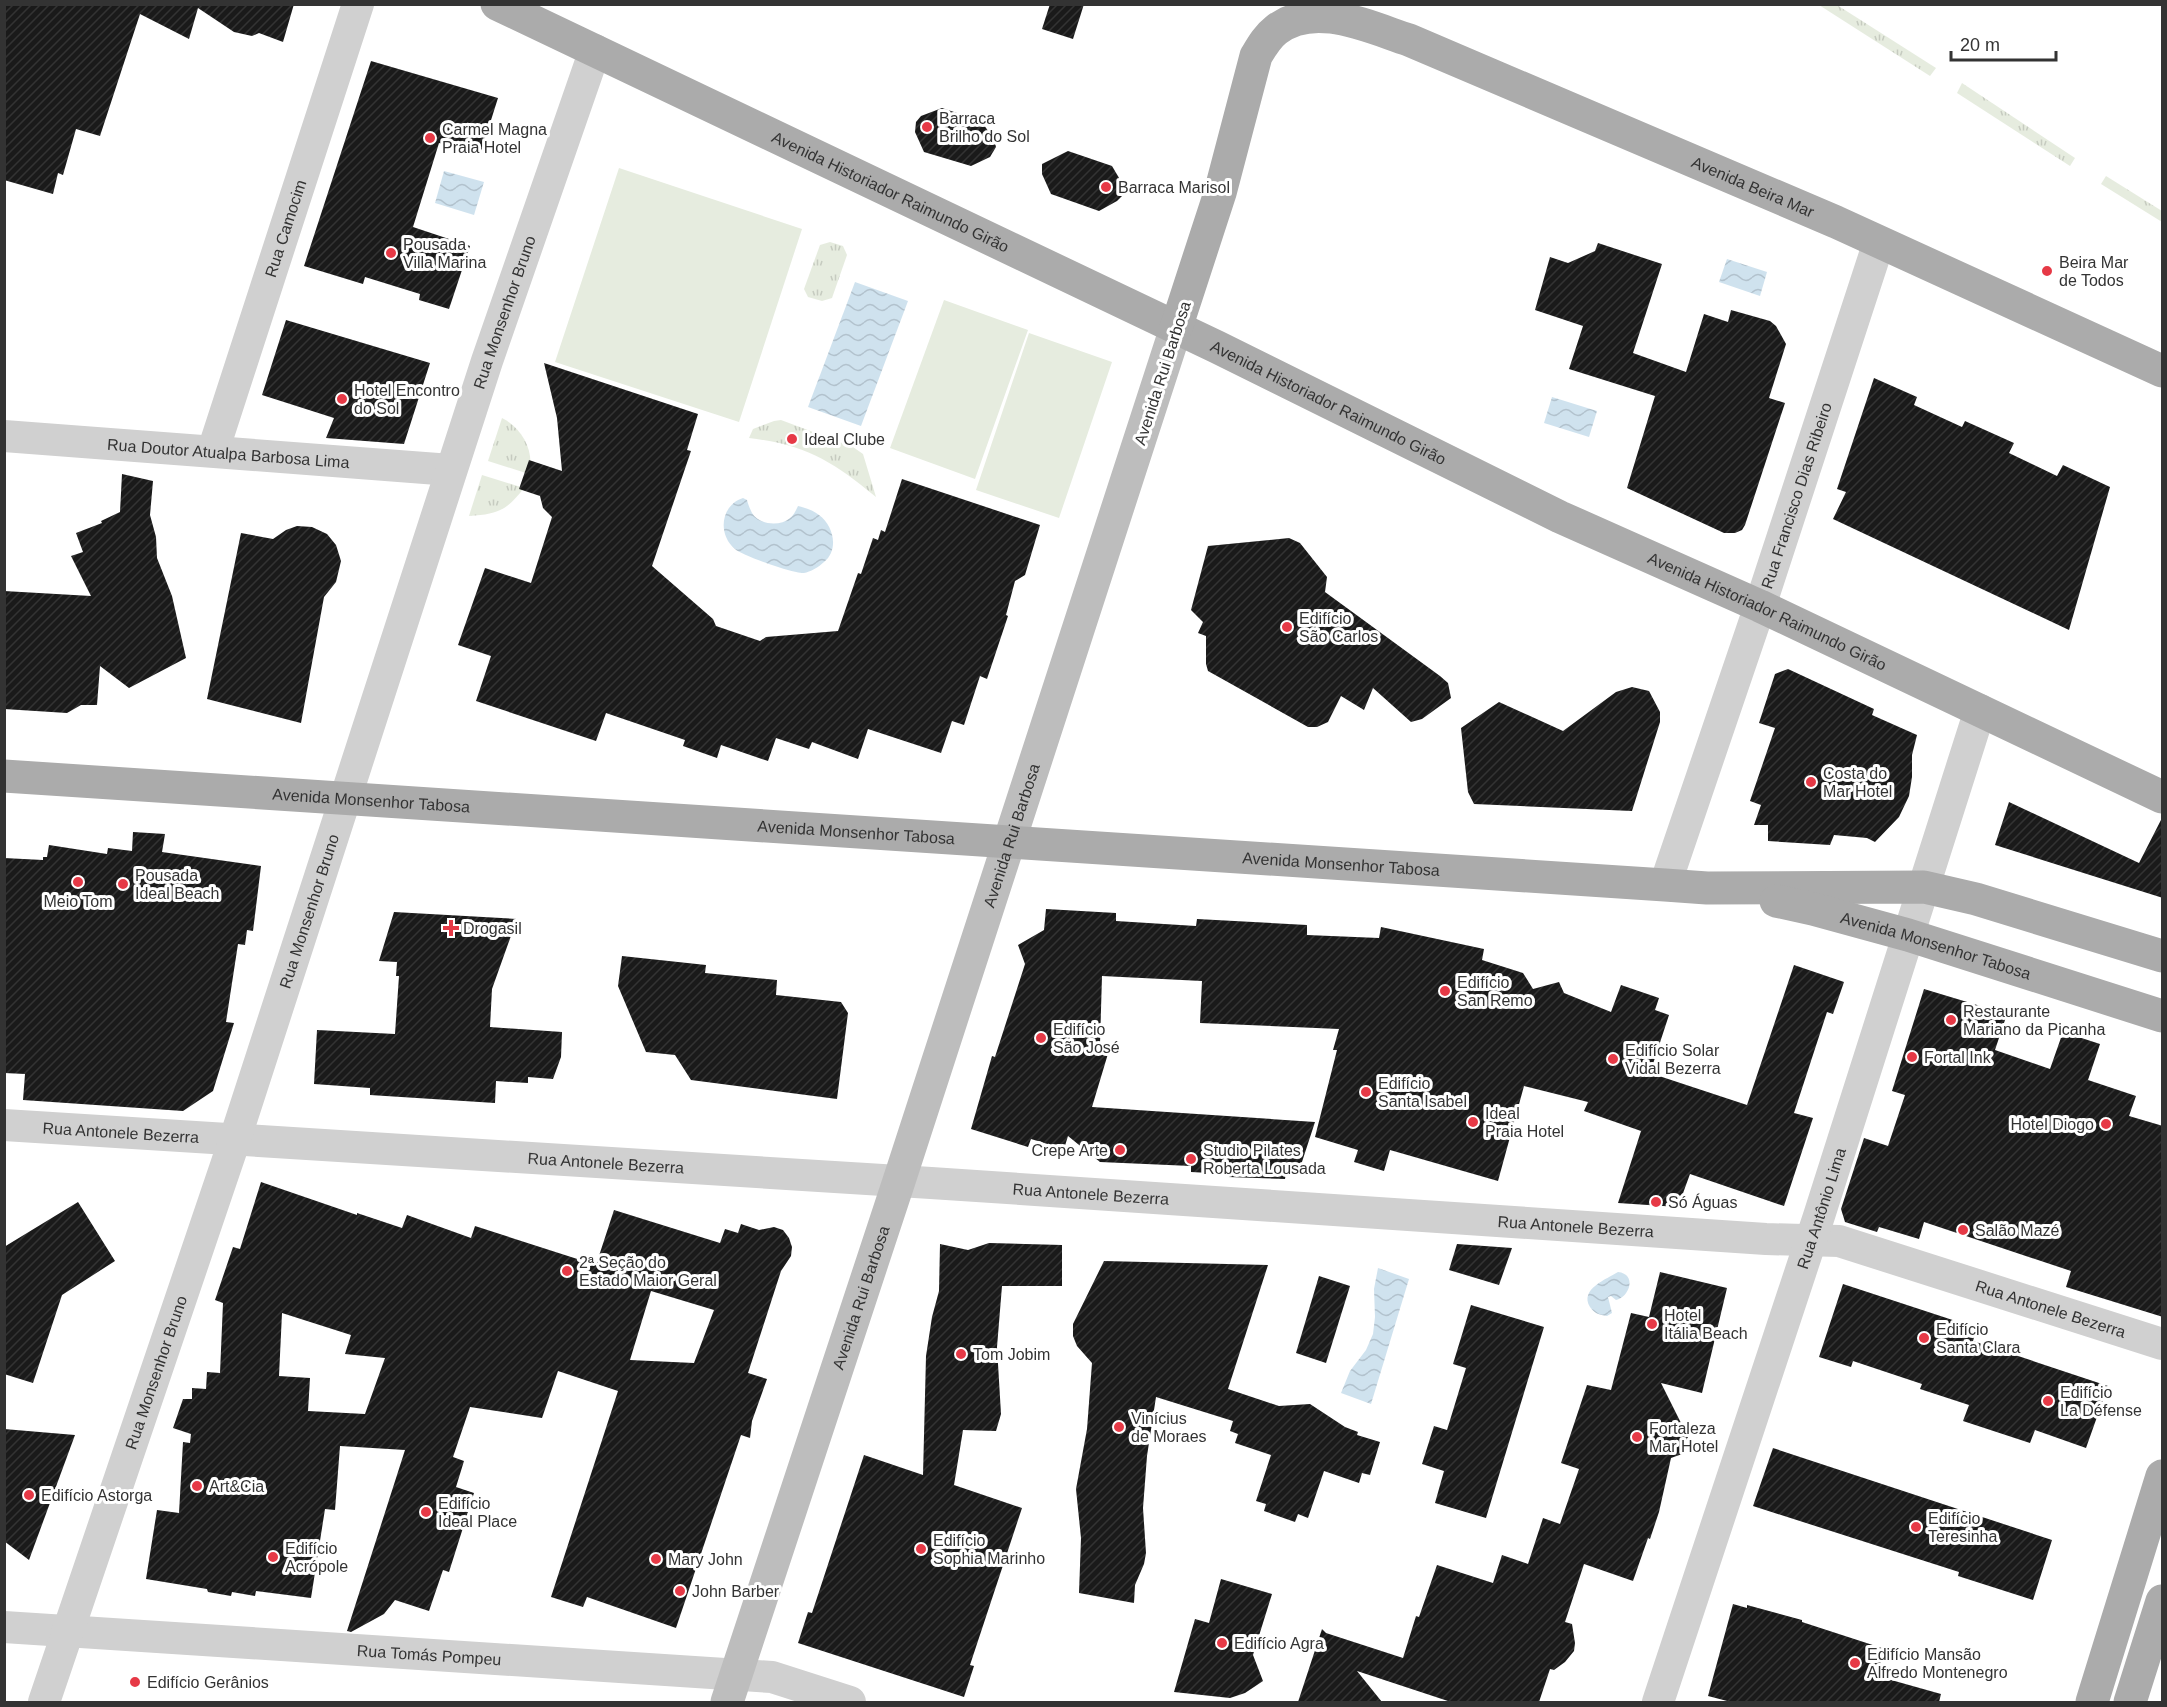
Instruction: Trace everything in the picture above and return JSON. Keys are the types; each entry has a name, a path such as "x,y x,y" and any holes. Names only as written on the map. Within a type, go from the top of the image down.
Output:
{"main road":[{"name":"Avenida Historiador Raimundo Girão","path":"497,4 1176,328 1560,517 1760,606 2163,797"},
{"name":"Avenida Rui Barbosa","path":"731,1688 899,1181 1220,193 1256,56 1266,40 1287,23 1314,17 1336,18"},
{"name":"Avenida Beira Mar","path":"1336,18 1409,40 1879,242 2163,371"},
{"name":"Avenida Monsenhor Tabosa","path":"4,776 1008,844 1707,888 1924,886 1976,899 2163,956"},
{"name":"Avenida Monsenhor Tabosa","path":"1707,888 1813,909 1908,935 2163,1016"},
{"path":"2092,1702 2163,1476"},
{"path":"2130,1702 2163,1601"}],"street":[{"name":"Rua Camocim","path":"213,451 358,4"},
{"name":"Rua Monsenhor Bruno","path":"44,1702 236,1139 486,361 594,50"},
{"name":"Rua Francisco Dias Ribeiro","path":"1665,885 1760,606 1879,242"},
{"name":"Rua Doutor Atualpa Barbosa Lima","path":"4,436 451,470"},
{"name":"Rua Antônio Lima","path":"1658,1702 1811,1241 1980,711"},
{"name":"Rua Antonele Bezerra","path":"4,1125 1839,1241 2163,1344"},
{"name":"Rua Tomás Pompeu","path":"4,1627 731,1688 772,1677 850,1702"}],"green space":[{"path":"1819,5 1837,5 1936,68 1930,76"},
{"path":"1962,83 2075,158 2070,166 1957,93"},
{"path":"619,168 802,229 739,422 555,362"},
{"path":"2106,176 2162,211 2162,222 2101,184"},
{"path":"830,242 843,246 847,255 832,298 822,301 808,297 804,289 820,245"},
{"path":"944,300 1028,330 975,479 890,448"},
{"path":"1029,333 1112,362 1059,518 976,490"},
{"path":"502,418 516,428 525,441 530,457 529,474 488,461"},
{"path":"781,420 853,447 863,454 876,497 832,464 803,450 749,438 753,429"},
{"path":"482,475 524,488 512,502 501,510 469,516"}],"water":[{"path":"444,171 484,182 474,215 435,203"},
{"path":"1727,259 1767,272 1760,296 1719,282"},
{"path":"855,282 908,301 861,426 808,407"},
{"path":"1552,397 1597,411 1589,437 1544,423"},
{"path":"743,498 747,500 755,517 764,522 775,524 786,521 798,506 817,513 828,525 833,538 829,557 809,572 798,573 768,564 735,549 726,536 724,520 730,507"},
{"path":"1378,1268 1409,1279 1371,1404 1341,1393 1350,1371 1366,1350 1373,1334 1374,1289"},
{"path":"1618,1272 1628,1277 1629,1286 1625,1295 1616,1300 1611,1296 1608,1297 1612,1313 1607,1316 1593,1311 1588,1301 1591,1290 1601,1281"}],"building":[{"path":"4,4 294,4 283,42 259,33 252,36 234,32 198,8 189,39 140,14 100,136 76,129 63,175 58,173 53,194 4,180"},
{"path":"1050,4 1084,4 1073,39 1042,29"},
{"path":"371,61 498,98 480,155 439,143 413,227 470,246 449,309 419,300 420,294 365,277 363,284 304,266"},
{"path":"942,108 981,121 994,139 996,147 990,157 971,166 924,152 915,132 916,122 921,116"},
{"path":"1068,151 1112,166 1122,183 1124,194 1117,201 1099,211 1051,194 1042,174 1042,164"},
{"path":"1598,243 1662,264 1633,353 1686,372 1704,314 1728,322 1731,310 1770,321 1776,326 1786,344 1769,398 1785,403 1742,530 1735,533 1724,533 1627,488 1655,396 1569,369 1583,326 1535,310 1550,257 1568,263 1595,251"},
{"path":"286,320 430,363 404,444 326,438 334,418 262,395"},
{"path":"544,363 698,414 687,450 691,451 652,566 713,619 716,626 760,641 766,637 838,631 873,538 878,540 881,530 885,532 902,479 1040,525 1025,575 1015,581 1006,615 1008,616 987,679 980,676 964,725 952,721 941,753 868,729 858,759 812,742 809,749 776,738 768,761 721,745 717,758 683,746 685,740 606,713 596,741 476,701 491,656 458,645 485,568 531,583 552,517 543,508 540,496 519,489 529,460 562,471 557,418"},
{"path":"1874,378 1917,397 1914,405 1962,427 1965,421 2014,443 2009,453 2057,476 2063,465 2110,487 2069,630 1833,519 1846,492 1837,489"},
{"path":"122,474 153,481 150,515 156,537 157,558 172,596 186,658 129,688 100,666 97,705 81,705 67,713 4,709 4,591 91,596 71,556 83,552 76,533 102,523 101,521 120,512"},
{"path":"297,526 312,527 327,534 336,545 341,561 336,582 324,597 301,723 207,699 241,533 273,539"},
{"name":"Edifício São Carlos","path":"1289,538 1300,543 1327,577 1325,592 1440,676 1448,683 1451,698 1422,719 1411,722 1373,688 1364,710 1341,696 1328,722 1317,727 1308,727 1208,671 1206,636 1198,633 1203,622 1191,610 1208,546"},
{"path":"1788,669 1874,709 1872,715 1917,735 1912,755 1909,796 1899,817 1875,842 1867,838 1834,835 1830,845 1768,841 1768,825 1754,825 1761,805 1750,801 1775,728 1759,723 1775,674"},
{"path":"1632,687 1649,691 1660,712 1660,722 1632,811 1474,804 1468,792 1461,728 1499,702 1563,731 1616,692"},
{"path":"2009,802 2139,863 2163,816 2163,898 1995,845"},
{"path":"133,832 165,834 162,852 261,866 253,931 247,930 245,945 238,944 226,1022 234,1023 213,1091 183,1111 23,1100 25,1074 4,1073 4,858 43,860 43,857 47,857 49,845 107,854 108,848 132,851"},
{"path":"1046,909 1116,913 1116,921 1196,926 1197,919 1307,925 1307,935 1379,938 1381,927 1484,949 1482,960 1523,973 1533,989 1559,982 1564,993 1611,1012 1621,985 1659,998 1655,1010 1669,1015 1650,1073 1747,1105 1794,965 1844,982 1833,1014 1827,1012 1794,1113 1813,1118 1784,1206 1690,1174 1678,1207 1618,1203 1641,1131 1584,1111 1588,1102 1524,1086 1498,1181 1390,1150 1384,1171 1354,1162 1358,1150 1315,1137 1337,1050 1333,1050 1339,1029 1200,1023 1202,981 1102,976 1100,1044 1110,1047 1092,1107 1315,1122 1300,1168 1287,1166 1285,1179 1228,1177 1228,1174 1191,1172 1191,1166 1100,1162 1068,1136 1064,1149 1031,1139 1028,1147 971,1129 992,1056 995,1057 1025,964 1018,945 1044,930"},
{"path":"394,912 517,919 492,989 490,1027 562,1032 561,1057 553,1079 528,1077 528,1083 496,1081 495,1103 370,1095 370,1088 314,1084 317,1030 395,1034 399,976 396,976 397,962 379,961"},
{"path":"622,956 706,965 705,973 777,980 776,995 841,1002 848,1013 837,1099 691,1080 675,1055 646,1052 618,986"},
{"path":"1924,989 2007,1014 1995,1050 2050,1069 2063,1032 2100,1044 2088,1080 2136,1096 2129,1116 2163,1126 2163,1317 2066,1287 2071,1271 1924,1222 1919,1239 1879,1227 1877,1232 1845,1222 1841,1209 1864,1138 1888,1146 1905,1095 1892,1091"},
{"path":"261,1182 402,1228 407,1215 471,1238 475,1226 596,1265 614,1210 720,1243 725,1229 738,1233 741,1224 759,1230 774,1227 783,1230 792,1247 791,1256 781,1271 748,1373 767,1379 752,1421 750,1438 741,1435 676,1628 587,1597 583,1607 551,1597 618,1391 558,1371 542,1418 470,1407 453,1457 464,1461 456,1487 474,1493 449,1572 443,1570 429,1611 395,1600 384,1614 351,1632 347,1631 405,1450 340,1446 335,1510 325,1509 311,1598 256,1591 255,1596 232,1592 231,1596 208,1592 207,1589 146,1579 157,1510 179,1513 183,1442 190,1443 191,1434 173,1428 183,1399 192,1399 192,1388 206,1389 207,1372 220,1373 223,1303 215,1300 233,1247 240,1249","holes":["651,1291 714,1310 694,1363 630,1360","282,1313 351,1335 345,1354 385,1358 365,1414 308,1411 310,1378 279,1376"]},
{"path":"78,1202 115,1261 62,1295 33,1383 4,1374 4,1247"},
{"name":"Edifício Sophia Marinho","path":"989,1243 1062,1245 1062,1286 1002,1286 997,1347 1001,1414 996,1431 963,1430 954,1485 1022,1508 970,1665 974,1666 964,1697 798,1643 808,1612 812,1613 864,1455 923,1475 926,1356 939,1291 940,1244 968,1250"},
{"path":"1457,1244 1512,1248 1499,1285 1449,1270"},
{"name":"Vinícius de Moraes","path":"1104,1261 1268,1265 1228,1389 1279,1406 1310,1404 1345,1427 1358,1432 1357,1435 1380,1442 1370,1475 1362,1473 1359,1483 1324,1471 1308,1518 1298,1514 1295,1522 1264,1511 1266,1504 1256,1501 1271,1455 1235,1443 1238,1434 1230,1431 1233,1421 1156,1397 1147,1456 1143,1508 1146,1553 1135,1585 1134,1603 1079,1593 1081,1538 1076,1489 1087,1429 1092,1363 1077,1346 1073,1336 1073,1324"},
{"path":"1660,1272 1727,1288 1702,1393 1661,1383 1688,1437 1688,1443 1685,1453 1671,1458 1659,1512 1633,1581 1584,1564 1565,1622 1572,1624 1574,1651 1565,1662 1554,1670 1550,1669 1539,1702 1451,1702 1357,1671 1382,1702 1298,1702 1322,1629 1326,1633 1403,1658 1416,1616 1419,1617 1437,1565 1493,1583 1502,1555 1528,1564 1543,1518 1560,1524 1579,1469 1561,1463 1587,1385 1611,1390 1631,1313 1649,1317"},
{"path":"1319,1276 1350,1286 1326,1363 1296,1353"},
{"path":"1843,1284 1977,1328 1973,1341 2108,1386 2086,1448 2035,1430 2030,1443 1963,1421 1969,1405 1920,1389 1922,1384 1853,1361 1851,1367 1819,1357"},
{"path":"1471,1305 1544,1327 1486,1518 1435,1503 1444,1471 1422,1464 1434,1426 1447,1430 1466,1368 1453,1364"},
{"name":"Edifício Astorga","path":"4,1429 75,1435 29,1560 4,1541"},
{"name":"Edifício Teresinha","path":"1773,1448 2052,1540 2033,1600 1958,1576 1959,1572 1753,1506"},
{"name":"Edifício Agra","path":"1221,1579 1272,1594 1253,1655 1263,1681 1245,1693 1230,1698 1174,1692 1195,1619 1209,1623"},
{"path":"1733,1604 1747,1608 1747,1605 1802,1620 1802,1622 1885,1649 1877,1676 1941,1694 1939,1702 1731,1702 1708,1696"}],"place":[{"name":"Barraca Brilho do Sol","path":"927,127"},
{"name":"Carmel Magna Praia Hotel","path":"430,138"},
{"name":"Barraca Marisol","path":"1106,187"},
{"name":"Pousada Villa Marina","path":"391,253"},
{"name":"Beira Mar de Todos","path":"2047,271"},
{"name":"Hotel Encontro do Sol","path":"342,399"},
{"name":"Ideal Clube","path":"792,439"},
{"name":"Edifício São Carlos","path":"1287,627"},
{"name":"Costa do Mar Hotel","path":"1811,782"},
{"name":"Meio Tom","path":"78,882"},
{"name":"Pousada Ideal Beach","path":"123,884"},
{"name":"Drogasil","path":"451,928"},
{"name":"Edifício San Remo","path":"1445,991"},
{"name":"Restaurante Mariano da Picanha","path":"1951,1020"},
{"name":"Edifício São José","path":"1041,1038"},
{"name":"Fortal Ink","path":"1912,1057"},
{"name":"Edifício Solar Vidal Bezerra","path":"1613,1059"},
{"name":"Edifício Santa Isabel","path":"1366,1092"},
{"name":"Ideal Praia Hotel","path":"1473,1122"},
{"name":"Hotel Diogo","path":"2106,1124"},
{"name":"Crepe Arte","path":"1120,1150"},
{"name":"Studio Pilates Roberta Lousada","path":"1191,1159"},
{"name":"Só Águas","path":"1656,1202"},
{"name":"Salão Mazé","path":"1963,1230"},
{"name":"2ª Seção do Estado Maior Geral","path":"567,1271"},
{"name":"Hotel Itália Beach","path":"1652,1324"},
{"name":"Edifício Santa Clara","path":"1924,1338"},
{"name":"Tom Jobim","path":"961,1354"},
{"name":"Edifício La Défense","path":"2048,1401"},
{"name":"Vinícius de Moraes","path":"1119,1427"},
{"name":"Fortaleza Mar Hotel","path":"1637,1437"},
{"name":"Art&Cia","path":"197,1486"},
{"name":"Edifício Astorga","path":"29,1495"},
{"name":"Edifício Ideal Place","path":"426,1512"},
{"name":"Edifício Teresinha","path":"1916,1527"},
{"name":"Edifício Sophia Marinho","path":"921,1549"},
{"name":"Edifício Acrópole","path":"273,1557"},
{"name":"Mary John","path":"656,1559"},
{"name":"John Barber","path":"680,1591"},
{"name":"Edifício Agra","path":"1222,1643"},
{"name":"Edifício Mansão Alfredo Montenegro","path":"1855,1663"},
{"name":"Edifício Gerânios","path":"135,1682"}]}
